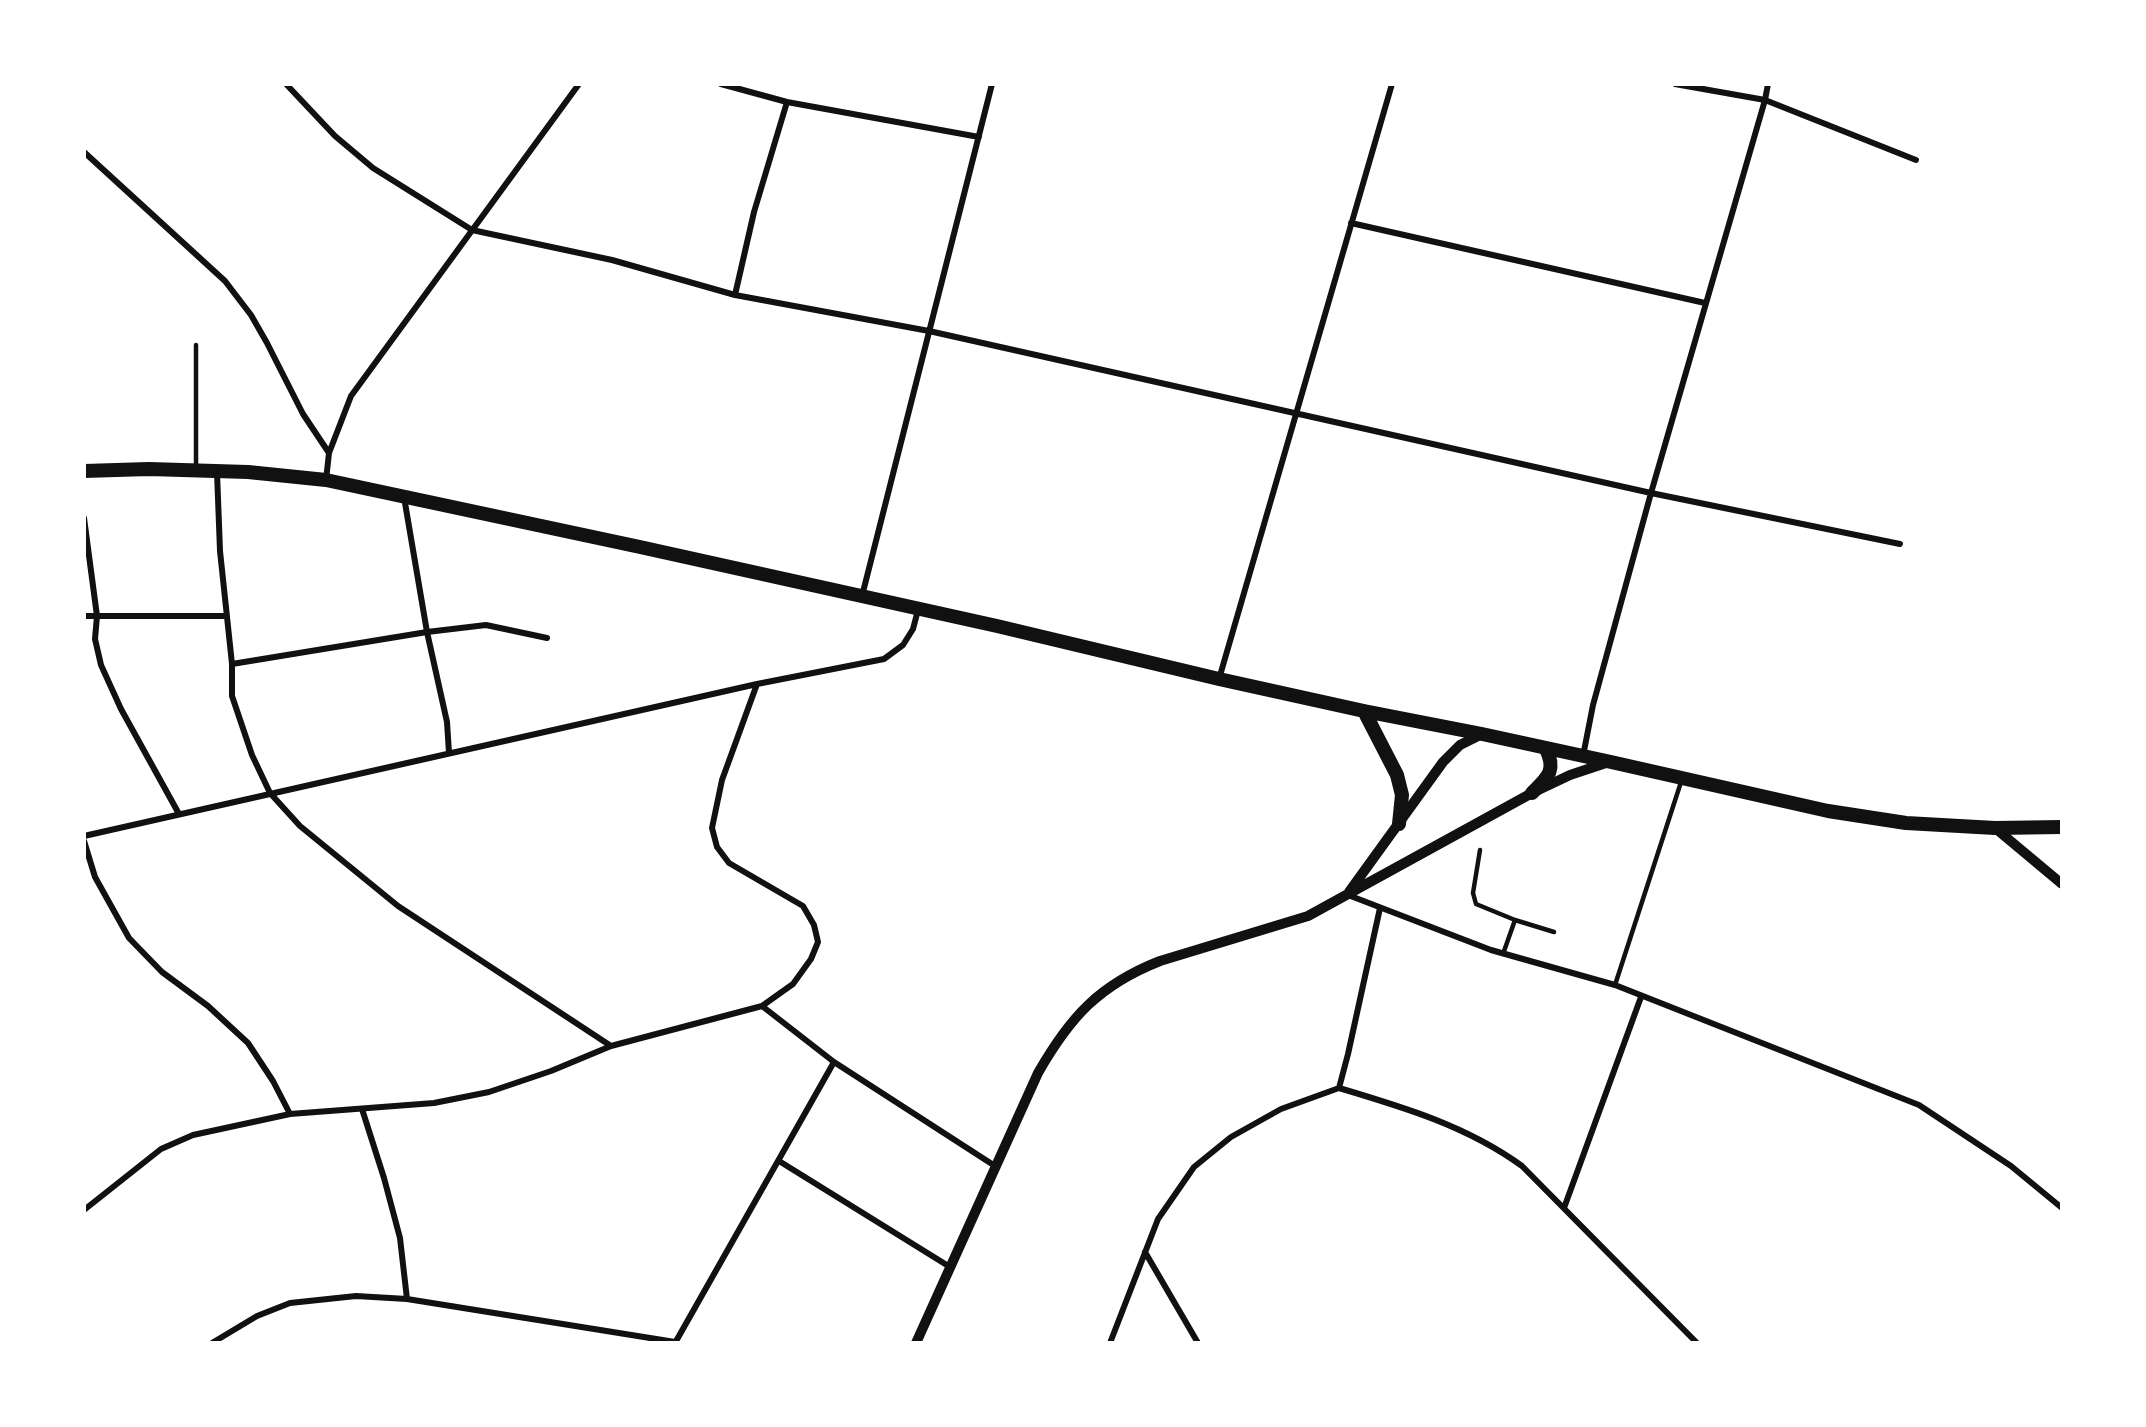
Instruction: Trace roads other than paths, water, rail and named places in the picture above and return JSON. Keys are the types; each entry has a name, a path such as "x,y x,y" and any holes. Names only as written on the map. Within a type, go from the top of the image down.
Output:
{"main road":[{"path":"84,471 149,469 248,472 326,480 862,597 1364,711 1482,734 1828,811 1906,823 1995,828 2062,827"},
{"path":"1364,711 1397,776 1402,795 1399,824"},
{"path":"1532,793 1550,773 1552,765 1546,749"}],"street":[{"path":"286,84 335,136 373,168 472,230 612,260 735,295 930,332 1651,493 1900,544"},
{"path":"292,91 297,84"},
{"path":"326,480 329,453 351,396 579,84"},
{"path":"721,84 787,102 979,137"},
{"path":"862,597 992,84"},
{"path":"1219,679 1392,84"},
{"path":"1675,84 1765,100 1916,160"},
{"path":"1584,756 1593,705 1651,493 1768,84"},
{"path":"735,295 754,212 787,102"},
{"path":"84,152 225,281 256,324 303,414 329,453"},
{"path":"1351,223 1705,303"},
{"path":"217,472 220,551 232,664 232,696 252,755 270,793 300,826 398,906 611,1046"},
{"path":"404,497 427,632 447,722 449,753"},
{"path":"84,518 97,616 95,639 101,665 121,709 179,814"},
{"path":"84,836 757,684 884,659 903,645 913,629 918,610"},
{"path":"84,616 227,616"},
{"path":"232,664 427,632 486,625 547,638"},
{"path":"84,1210 161,1149 193,1136 290,1114 434,1103 489,1092 551,1071 611,1046 762,1006 793,984 811,959 818,942 814,925 803,906 729,863 717,847 712,828 722,780 757,684"},
{"path":"1347,895 1450,753 1469,739 1482,734"},
{"path":"916,1343 1038,1073 1057,1041 1098,995 1145,967 1308,916 1532,793 1570,775 1611,762"},
{"path":"1995,828 2062,884"},
{"path":"84,841 95,877 129,938 162,972 208,1006 248,1043 273,1081 290,1114"},
{"path":"1347,895 1503,954 1615,985 1919,1105 2011,1166 2062,1208"},
{"path":"1339,1088 1380,908"},
{"path":"1564,1208 1641,997"},
{"path":"762,1006 834,1062 995,1166"},
{"path":"212,1343 257,1316 290,1303 356,1296 406,1299 675,1343 834,1062"},
{"path":"1110,1343 1158,1219 1194,1167 1231,1137 1281,1109 1339,1088 1446,1123 1500,1150 1522,1166 1697,1343"},
{"path":"362,1109 400,1238 406,1299"},
{"path":"779,1161 950,1266"},
{"path":"1145,1252 1198,1343"}],"lane":[{"path":"196,345 196,471"},
{"path":"1615,985 1682,778"},
{"path":"1480,850 1473,900 1476,904 1515,921 1554,932"},
{"path":"1503,954 1515,921"}]}
